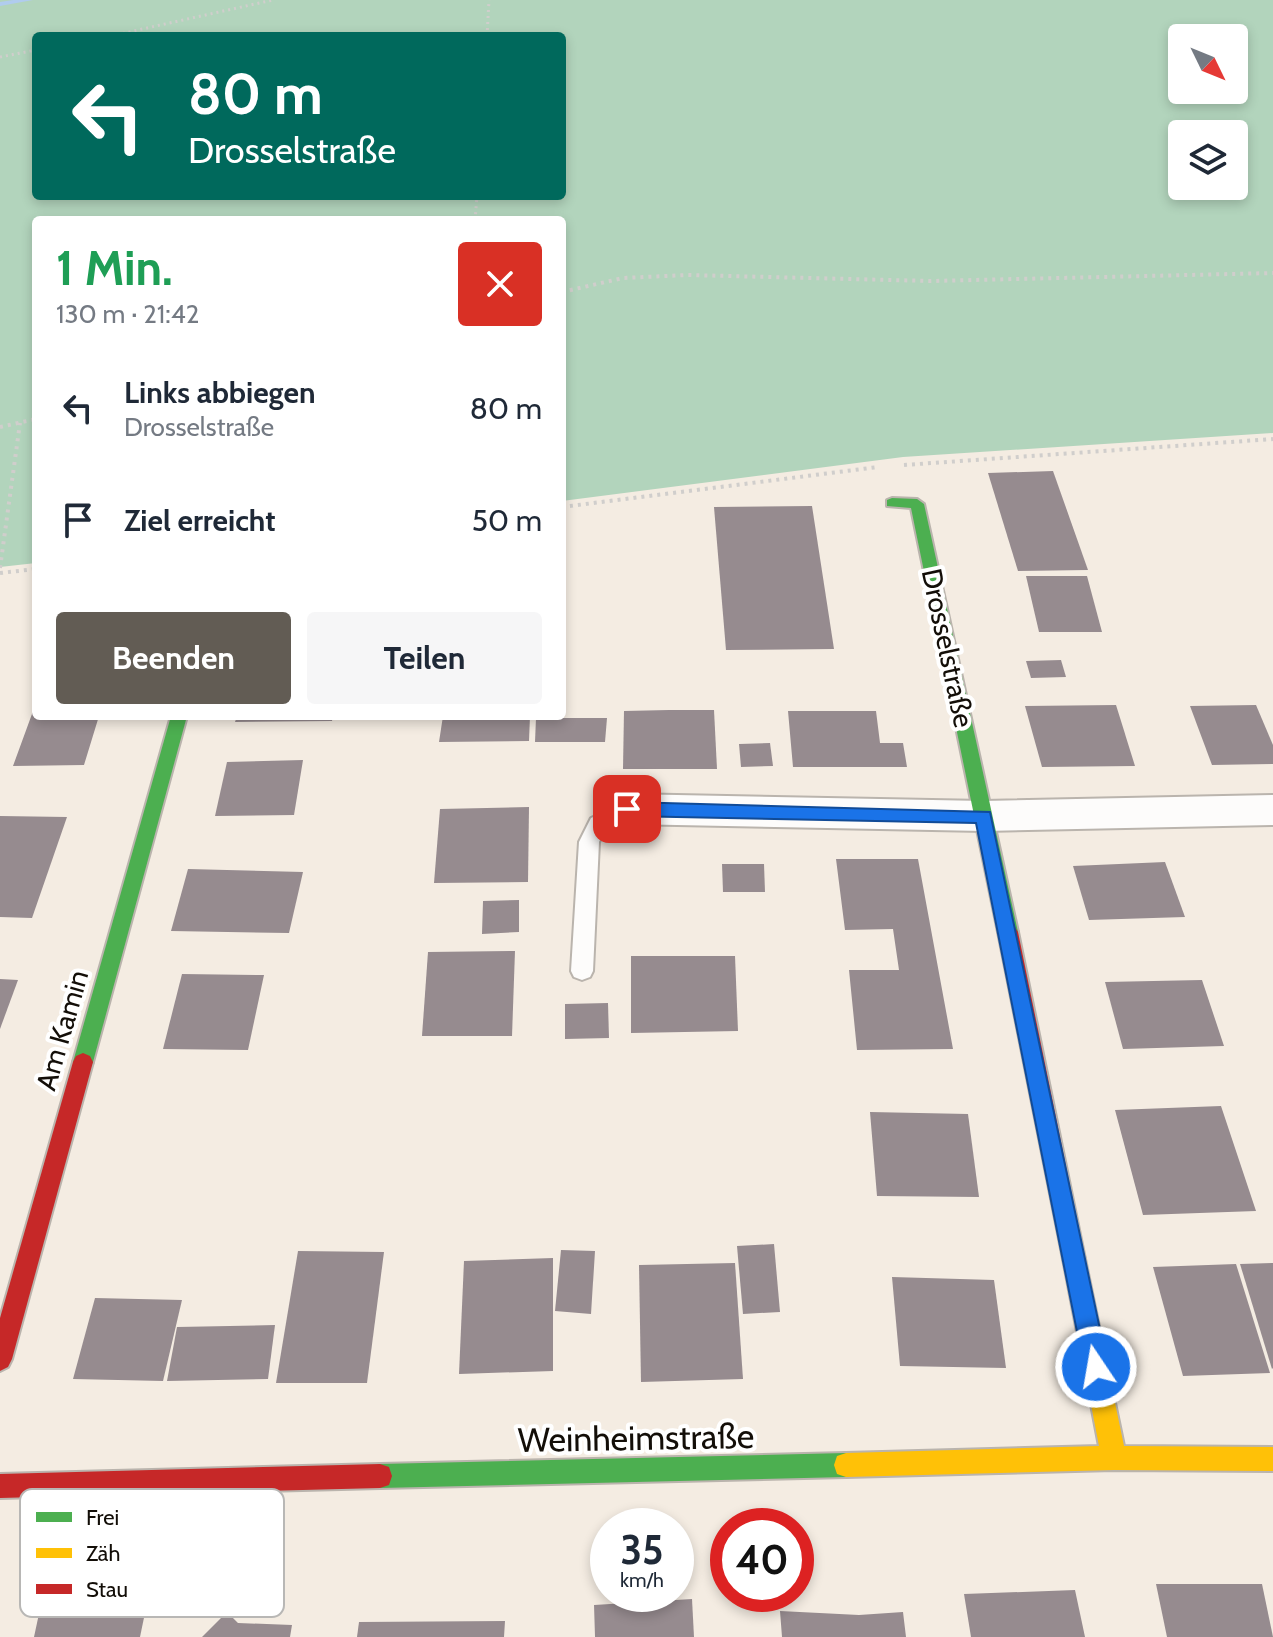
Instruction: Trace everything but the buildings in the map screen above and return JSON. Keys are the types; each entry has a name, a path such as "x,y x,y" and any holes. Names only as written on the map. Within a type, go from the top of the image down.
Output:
{"street":[{"name":"Drosselstraße","path":"892,503 917,504 984,816 1114,1458"},
{"name":"Am Kamin","path":"0,1359 178,720"},
{"path":"627,809 984,816 1273,810"},
{"name":"Weinheimstraße","path":"0,1486 1114,1458 1273,1459"}],"lane":[{"path":"582,971 589,842 598,823 627,809"}],"path":[{"path":"129,32 273,0"},
{"path":"487,32 489,0"},
{"path":"0,57 32,51"},
{"path":"566,291 623,278 688,275 931,281 1273,273"},
{"path":"0,427 32,420"},
{"path":"20,423 0,570 32,569"}],"green space":[{"path":"0,0 1273,0 1273,433 903,457 566,500 566,216 32,216 32,563 0,567"}],"waterway":[{"path":"0,4 29,0"}],"traffic: fast":[{"path":"892,503 917,504 1008,932"},
{"path":"83,1062 178,720"},
{"path":"380,1476 846,1465"}],"traffic: slow":[{"path":"1074,1259 1114,1458"},
{"path":"846,1465 1114,1458 1273,1459"}],"traffic: jam":[{"path":"1008,932 1074,1259"},
{"path":"0,1359 83,1062"},
{"path":"0,1486 380,1476"}],"route":[{"path":"627,809 984,816 1096,1367"}]}
